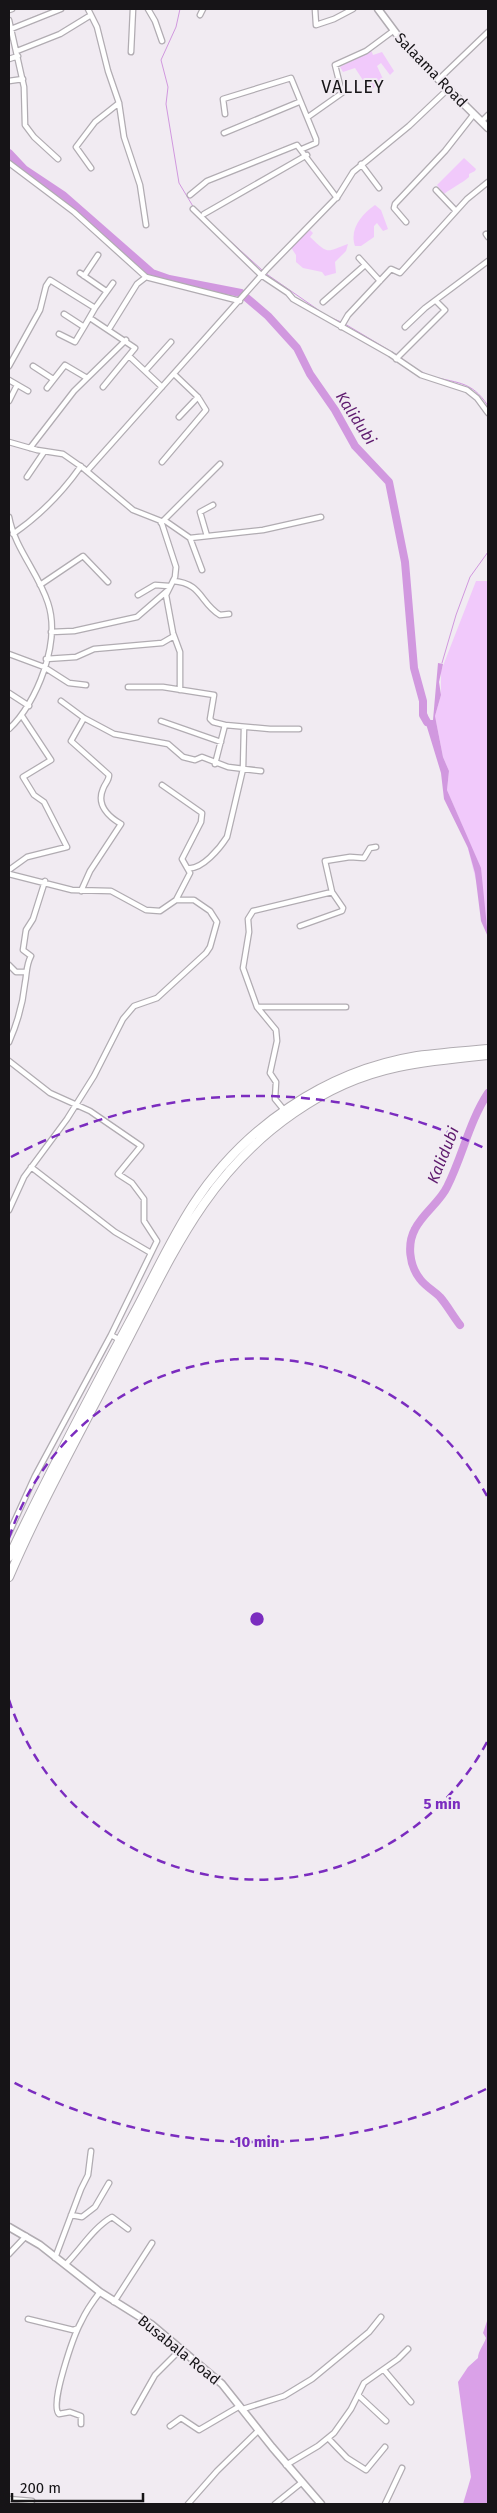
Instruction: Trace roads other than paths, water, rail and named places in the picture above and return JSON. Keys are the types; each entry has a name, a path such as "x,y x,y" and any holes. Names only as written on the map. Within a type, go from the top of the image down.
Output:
{"highway":[{"path":"9,1557 26,1520 179,1229 202,1192 237,1149 284,1110 322,1088 357,1073 417,1060 488,1048"},
{"path":"9,1577 41,1505 175,1250 217,1184 259,1139 314,1099 356,1080 417,1060 488,1055"}],"street":[{"path":"11,32 61,9"},
{"path":"88,9 97,27 108,72 119,104 124,137 140,185 146,225"},
{"path":"131,52 133,9"},
{"path":"148,9 155,21 162,41"},
{"path":"200,15 203,9"},
{"path":"316,9 316,25 334,19 353,9"},
{"name":"Salaama Road","path":"378,9 393,31 438,80 488,128"},
{"path":"17,50 60,34 91,15"},
{"path":"9,20 23,78 25,125 34,137 58,160"},
{"path":"308,116 342,92 336,65 366,51 393,31"},
{"path":"438,80 488,32"},
{"path":"9,58 18,56"},
{"path":"225,114 223,100 288,77 291,78 317,142 302,149"},
{"path":"9,81 23,78"},
{"path":"87,471 247,294 262,274 337,198 361,164 409,126 448,90"},
{"path":"224,133 300,102"},
{"path":"91,168 76,147 95,122 119,104"},
{"path":"406,222 394,208 395,204 445,151 474,114"},
{"path":"482,121 488,115"},
{"path":"190,195 207,181 299,145 337,198"},
{"path":"204,214 307,155"},
{"path":"9,163 74,212 146,277 241,300"},
{"path":"361,164 379,188"},
{"path":"343,324 391,269 401,272 456,212 488,182"},
{"path":"436,190 456,212"},
{"path":"192,209 262,274 307,308 343,324 398,357 421,375 467,390 478,398 488,413"},
{"path":"98,254 82,274 106,291"},
{"path":"359,258 380,281"},
{"path":"405,327 488,261"},
{"path":"323,302 365,265"},
{"path":"109,329 138,284 146,277"},
{"path":"9,366 40,310 48,281 55,282 95,308"},
{"path":"59,334 75,342 95,308 113,283"},
{"path":"398,357 445,310 436,301"},
{"path":"64,314 84,327"},
{"path":"90,318 136,348 102,387"},
{"path":"30,448 87,378 126,340"},
{"path":"146,371 171,342"},
{"path":"130,357 162,387"},
{"path":"47,388 65,365 87,378"},
{"path":"33,366 53,378"},
{"path":"162,462 205,414 204,407 198,397 174,374"},
{"path":"9,380 28,391"},
{"path":"9,401 18,385"},
{"path":"179,417 198,397"},
{"path":"9,442 44,452 63,454 81,466 133,510 162,521 190,538 202,570"},
{"path":"27,477 44,452"},
{"path":"162,521 220,464"},
{"path":"12,534 29,523 56,496 81,466"},
{"path":"206,536 200,512 213,505"},
{"path":"9,517 12,534 40,585 51,612 51,632 44,667 29,706 9,729"},
{"path":"190,538 263,530 321,517"},
{"path":"51,632 74,631 137,617 168,588 173,581 176,567 162,521"},
{"path":"40,585 83,556 108,582"},
{"path":"173,581 184,583 197,590 220,616 229,614"},
{"path":"138,595 155,585 168,588"},
{"path":"168,588 174,636 180,652 180,690"},
{"path":"46,659 76,657 94,649 162,643 174,636"},
{"path":"9,654 44,667 69,683 86,685"},
{"path":"128,687 163,687 214,696 210,719 212,722 244,727 299,729"},
{"path":"9,693 29,706"},
{"path":"60,701 84,718 114,734 168,744 184,757 195,760 202,757 215,764 261,771"},
{"path":"9,872 27,857 67,847 44,802 31,792 23,777 51,760 22,716"},
{"path":"81,891 90,871 121,824 111,818 103,808 102,791 109,775 71,741 84,718"},
{"path":"161,721 221,742"},
{"path":"215,764 225,725"},
{"path":"188,868 197,867 227,837 243,769 244,727"},
{"path":"9,872 81,891 111,891 146,910 160,910 176,900 190,873 182,859 201,822 202,813 162,785"},
{"path":"300,926 342,911 342,905 332,892 325,861 345,857 364,858 370,848 376,846"},
{"path":"9,1042 26,983 26,972 31,956 22,950 25,934 45,881"},
{"path":"284,1110 275,1099 276,1082 270,1073 277,1041 276,1030 257,1007 243,968 249,932 248,919 253,911 332,892"},
{"path":"9,1210 24,1177 77,1104 94,1076 122,1018 134,1006 157,998 177,982 210,947 216,922 210,911 194,900 176,900"},
{"path":"9,965 16,972 26,972"},
{"path":"257,1007 346,1007"},
{"path":"9,1061 50,1093 77,1104 141,1146 118,1174 132,1183 144,1199 144,1221 157,1241 111,1335 35,1476 9,1533"},
{"path":"31,1167 115,1232 151,1253"},
{"path":"111,1335 120,1340"},
{"path":"17,1516 26,1520"},
{"path":"55,2258 85,2183 91,2151"},
{"path":"71,2215 82,2217 95,2207 109,2183"},
{"path":"65,2265 83,2248 98,2226 106,2220 112,2217 128,2229"},
{"name":"Busabala Road","path":"9,2227 26,2236 114,2302 151,2324 222,2384 301,2483 321,2504"},
{"path":"9,2254 26,2236"},
{"path":"114,2302 152,2242"},
{"path":"81,2424 81,2416 68,2412 59,2414 56,2406 59,2385 78,2328 100,2292"},
{"path":"170,2426 181,2418 198,2430 242,2407 284,2396 312,2379 369,2332 381,2317"},
{"path":"28,2319 73,2330 78,2328"},
{"path":"134,2412 155,2375 181,2349"},
{"path":"286,2464 328,2438 340,2426 365,2382 384,2370 408,2349"},
{"path":"384,2370 411,2402"},
{"path":"358,2395 386,2421"},
{"path":"188,2504 217,2471 259,2430"},
{"path":"328,2438 347,2458 366,2470 385,2447"},
{"path":"385,2504 402,2468"},
{"path":"275,2504 301,2483"},
{"path":"9,2498 32,2501"}],"waterway":[{"path":"180,9 176,27 161,60 168,87 166,104 179,183 194,208"},
{"name":"Kalidubi","path":"9,153 24,169 63,195 152,273 169,279 241,293 268,316 297,348 310,374 335,410 355,446 389,482 405,562 414,668 423,701 423,715 427,722"},
{"path":"208,221 262,270"},
{"path":"265,273 327,316 341,322"},
{"path":"345,324 397,355"},
{"path":"401,358 428,375 469,387 482,397 488,406"},
{"path":"442,663 456,615 470,577 488,552"},
{"name":"Kalidubi","path":"460,1325 440,1297 424,1284 416,1273 411,1261 410,1248 412,1235 418,1223 447,1187 476,1115 488,1093"}],"district":[{"name":"VALLEY","path":"353,87"}]}
